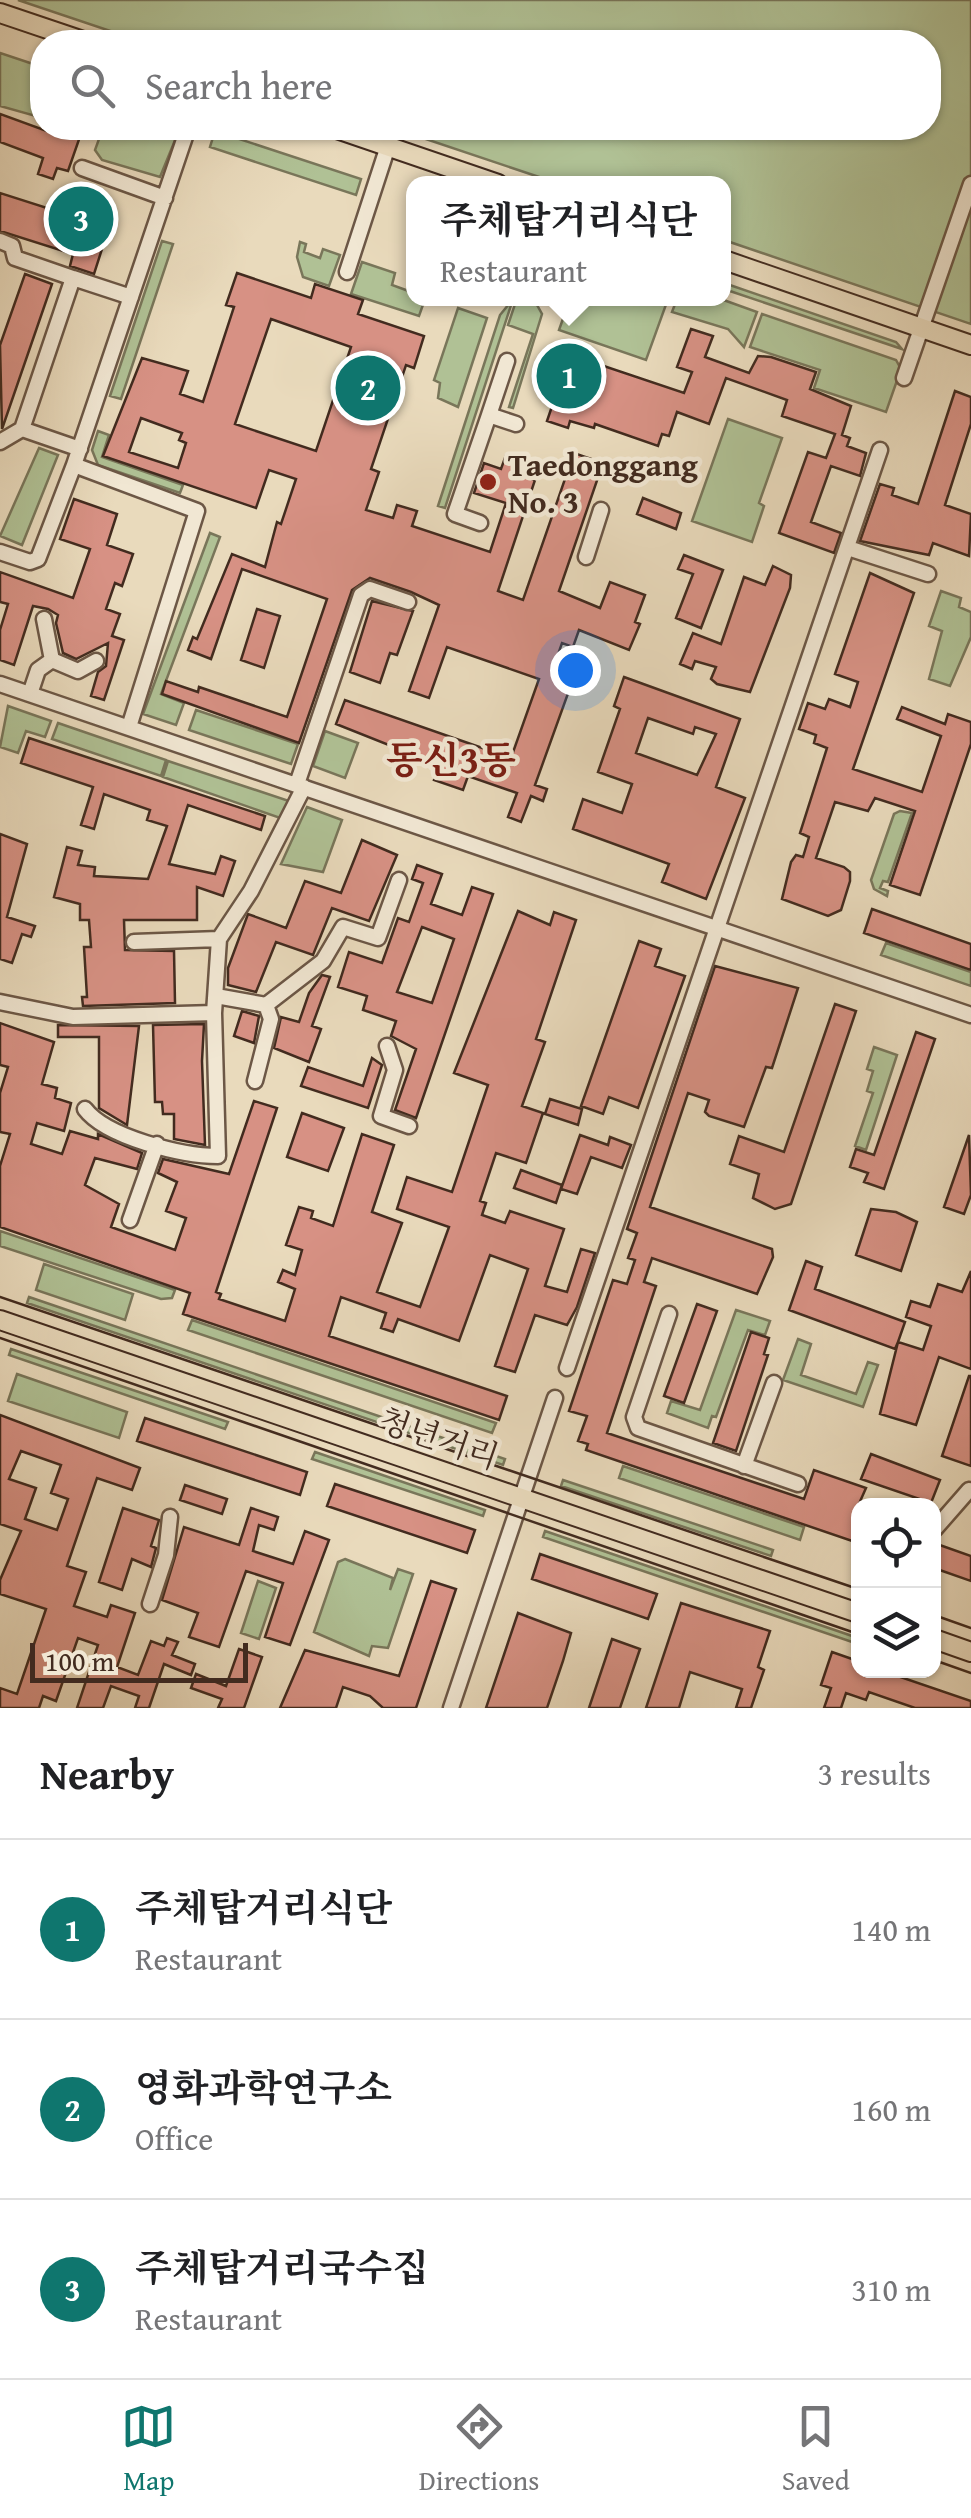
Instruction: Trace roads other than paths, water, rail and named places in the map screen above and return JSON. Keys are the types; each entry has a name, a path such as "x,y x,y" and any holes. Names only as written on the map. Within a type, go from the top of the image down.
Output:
{"main road":[{"path":"0,13 50,30"},
{"path":"370,140 475,176"},
{"path":"731,262 971,345"},
{"name":"청년거리","path":"0,1320 851,1612"},
{"path":"941,1641 971,1652"}],"street":[{"path":"0,552 30,562 38,560 80,449 184,140"},
{"path":"347,272 388,146"},
{"path":"82,168 165,198"},
{"path":"904,378 971,184"},
{"path":"0,242 12,246 15,258 131,297"},
{"path":"0,442 22,429 73,278"},
{"path":"480,522 455,514 508,361"},
{"path":"488,415 516,424"},
{"path":"22,429 80,449"},
{"path":"567,1368 880,450"},
{"path":"74,466 197,511 129,727"},
{"path":"586,558 601,510"},
{"path":"848,548 928,574"},
{"path":"84,1110 105,1128 157,1144 218,1156 214,1013 218,940 251,891 300,786 361,595 370,589 408,602"},
{"path":"44,619 52,660"},
{"path":"30,694 38,670 52,660"},
{"path":"52,660 78,671 96,661"},
{"path":"0,684 971,1015"},
{"path":"216,996 266,1005 324,961 342,927 378,938 399,880"},
{"path":"134,942 218,940"},
{"path":"0,1002 73,1017 214,1013"},
{"path":"254,1080 271,1019 266,1005"},
{"path":"387,1046 395,1070 381,1116 410,1126"},
{"path":"130,1220 157,1144"},
{"path":"669,1314 634,1417 638,1428 798,1484"},
{"path":"744,1466 774,1382"},
{"path":"451,1708 555,1398"},
{"path":"941,1522 969,1490"},
{"path":"150,1604 166,1555 170,1517"}],"tram line":[{"path":"0,1297 855,1588"},
{"path":"0,1338 851,1632"},
{"path":"941,1617 971,1628"},
{"path":"941,1662 971,1673"}],"place":[{"name":"주체탑거리국수집","path":"81,219"},
{"name":"주체탑거리식단","path":"569,376"},
{"name":"영화과학연구소","path":"368,388"},
{"name":"Taedonggang No. 3","path":"488,482"}],"district":[{"name":"동신3동","path":"451,759"}]}
